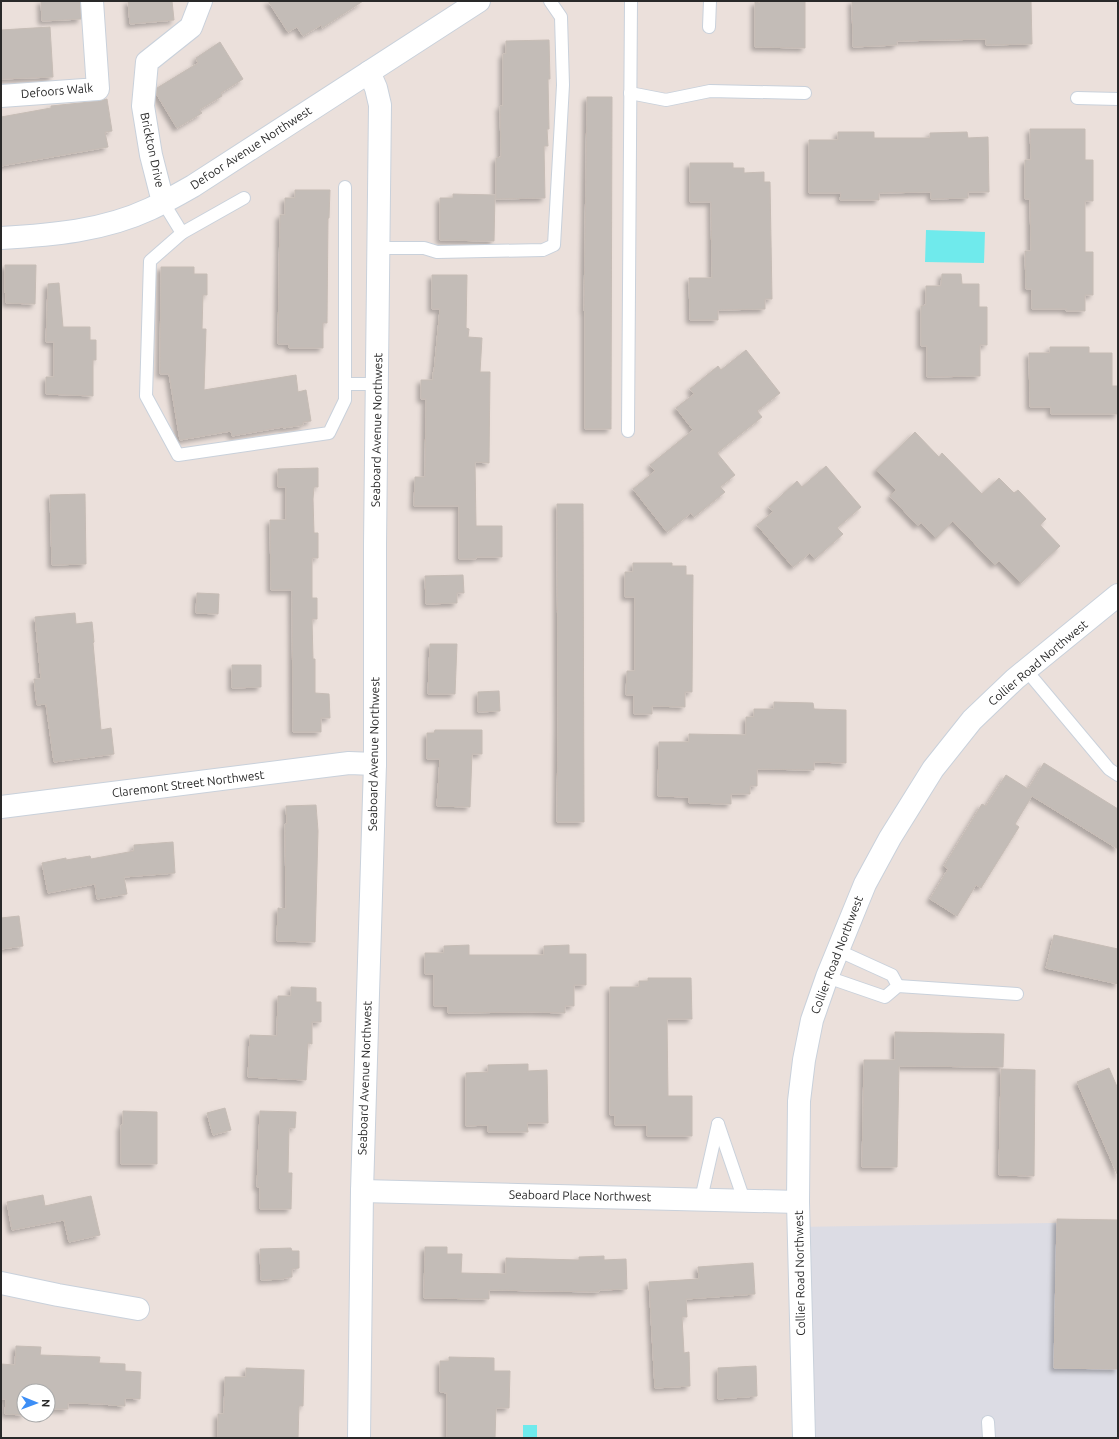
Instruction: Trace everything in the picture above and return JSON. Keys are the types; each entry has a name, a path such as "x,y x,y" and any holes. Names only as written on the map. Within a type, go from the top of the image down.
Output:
{"street":[{"name":"Defoors Walk","path":"1,96 98,89 92,1"},
{"name":"Brickton Drive","path":"163,202 151,155 143,106 147,62 191,27 201,1"},
{"name":"Defoor Avenue Northwest","path":"1,238 43,236 76,232 114,222 150,209 193,186 478,1"},
{"name":"Seaboard Avenue Northwest","path":"359,1438 362,1191 375,764 375,545 379,248 380,105 376,88 369,72"},
{"name":"Collier Road Northwest","path":"804,1438 798,1202 799,1101 804,1060 812,1020 837,950 865,884 890,838 933,769 972,720 1015,679 1118,595"},
{"name":"Claremont Street Northwest","path":"1,807 349,763 375,764"},
{"name":"Seaboard Place Northwest","path":"362,1191 798,1202"},
{"path":"1,1283 138,1309"}],"lane":[{"path":"379,248 424,248 438,252 543,250 554,245 563,85 561,17 550,1"},
{"path":"628,431 631,1"},
{"path":"709,27 710,1"},
{"path":"630,93 666,100 710,91 804,93"},
{"path":"1077,98 1118,99"},
{"path":"244,198 182,233 150,261 146,396 178,455 329,433 345,400 345,187"},
{"path":"163,202 182,233"},
{"path":"345,384 378,384"},
{"path":"1026,670 1109,769 1118,775"},
{"path":"837,950 892,975 898,986"},
{"path":"827,977 886,997 898,986 1017,994"},
{"path":"701,1199 718,1124 744,1200"},
{"path":"988,1422 989,1438"}],"shaded area":[{"path":"1118,1222 1118,1438 811,1438 795,1227"}],"water":[{"path":"926,230 985,232 984,263 925,262"},
{"path":"523,1425 537,1425 537,1438 523,1438"}],"building":[{"path":"41,1 80,1 81,19 42,21"},
{"path":"128,1 172,1 174,20 130,24"},
{"path":"268,1 363,1 322,28 321,25 303,36 297,27 288,32"},
{"path":"760,1 805,1 805,48 755,47 755,2 760,3"},
{"path":"852,1 1031,1 1032,44 986,45 986,39 897,41 897,45 853,47"},
{"path":"50,27 53,77 1,79 1,30"},
{"path":"549,40 549,129 547,129 548,146 544,146 545,198 496,199 496,158 501,157 500,106 503,106 503,54 506,54 506,41"},
{"path":"220,42 243,79 221,93 222,96 199,110 202,113 177,128 157,95 157,88 198,63 196,58"},
{"path":"587,97 612,97 611,429 585,429 584,311"},
{"path":"107,99 112,131 105,132 108,147 1,166 1,117 51,108 51,106"},
{"path":"1030,129 1085,129 1085,160 1093,160 1093,201 1085,201 1085,252 1093,252 1093,295 1085,295 1085,311 1066,311 1067,309 1032,309 1032,289 1026,289 1025,251 1031,251 1030,199 1025,199 1025,160 1031,160"},
{"path":"838,132 874,132 874,138 930,138 930,133 967,132 968,138 988,137 989,192 968,192 968,198 931,199 931,192 879,193 879,200 840,200 841,193 809,193 809,140 838,140"},
{"path":"690,163 733,163 733,168 744,168 744,173 764,172 764,182 770,182 772,299 765,299 765,309 718,310 718,320 690,320 689,278 712,278 711,202 690,202"},
{"path":"295,190 330,190 328,218 327,323 323,323 323,348 289,348 289,344 278,344 280,215 285,215 285,198 295,198"},
{"path":"453,194 495,195 494,241 440,240 440,198 453,198"},
{"path":"5,265 36,265 35,304 6,303"},
{"path":"161,267 194,267 194,274 207,274 207,295 203,295 202,329 206,329 204,390 296,375 298,392 306,390 311,421 303,422 303,425 232,436 231,431 180,440 169,374 160,374"},
{"path":"942,274 961,274 962,284 979,284 979,307 987,307 987,345 980,345 980,376 927,377 927,346 921,346 921,306 926,305 926,286 941,286"},
{"path":"432,275 467,275 466,328 469,329 468,337 482,338 480,372 490,372 489,463 475,462 476,526 502,526 502,557 476,557 476,559 459,559 459,506 414,506 415,477 425,477 426,399 421,399 421,380 433,380 440,309 432,309"},
{"path":"59,283 63,327 90,327 90,340 96,340 96,360 93,360 93,396 46,394 46,377 54,377 54,342 46,342 48,284"},
{"path":"1050,347 1089,347 1089,353 1112,353 1112,386 1118,386 1118,414 1051,414 1051,407 1030,407 1029,353 1050,353"},
{"path":"746,350 780,393 757,411 762,417 717,453 735,475 720,487 725,492 694,517 691,513 667,532 633,489 655,471 650,465 693,430 676,408 694,394 690,389 718,366 721,370"},
{"path":"915,432 939,457 942,453 982,494 999,478 1014,493 1018,490 1046,519 1040,525 1060,546 1021,583 999,561 995,565 953,521 936,538 921,522 918,526 890,496 896,490 876,470"},
{"path":"826,466 861,507 837,528 843,534 815,559 810,553 793,567 757,525 773,512 769,507 797,481 802,487"},
{"path":"318,468 318,487 314,487 313,499 314,533 318,533 318,558 312,558 312,598 317,598 317,619 312,619 313,659 315,659 315,693 329,694 330,718 321,718 321,732 293,732 292,590 271,590 270,520 286,520 286,487 278,487 278,469"},
{"path":"85,494 86,564 52,565 50,495"},
{"path":"557,504 583,504 584,822 557,822"},
{"path":"633,563 672,563 672,566 686,566 686,575 693,575 692,692 685,692 685,707 652,706 652,714 634,714 634,695 626,695 627,671 635,671 635,597 625,597 625,572 633,572"},
{"path":"463,575 464,593 457,593 457,603 426,604 425,576"},
{"path":"197,593 219,594 218,614 196,613"},
{"path":"75,613 76,624 92,622 101,730 111,728 114,754 54,762 46,704 37,705 34,679 41,679 35,617"},
{"path":"430,644 457,644 455,694 428,694"},
{"path":"232,665 261,665 261,687 232,688"},
{"path":"499,691 500,711 478,712 478,692"},
{"path":"774,702 813,703 814,709 846,710 846,763 814,762 814,770 757,769 757,786 750,786 750,794 731,794 731,804 689,803 689,797 658,796 659,742 689,742 689,734 746,735 746,717 754,717 754,709 774,709"},
{"path":"435,730 482,730 482,754 472,754 470,807 437,806 440,759 427,759 427,733 434,733"},
{"path":"1044,763 1118,809 1118,849 1032,796 1015,824 1019,827 981,888 976,885 957,916 930,899 948,869 944,866 982,804 986,806 1006,775 1028,789"},
{"path":"316,805 318,831 315,942 277,941 278,908 286,909 286,806"},
{"path":"173,842 175,873 124,877 127,894 97,899 95,884 48,893 42,863 66,858 66,860 90,856 91,859 134,851 134,845"},
{"path":"19,916 23,946 1,949 1,918"},
{"path":"1054,935 1118,949 1118,984 1046,968"},
{"path":"469,945 469,955 544,955 544,946 569,945 569,954 586,954 586,985 574,985 574,1006 565,1006 565,1013 448,1013 448,1006 434,1006 434,974 425,974 425,953 444,953 444,946"},
{"path":"648,978 691,978 692,1019 667,1019 668,1096 692,1096 692,1136 647,1136 647,1125 615,1125 615,1115 610,1115 610,987 639,987 639,981 648,981"},
{"path":"291,987 316,988 316,1002 321,1002 321,1022 312,1022 312,1044 308,1043 306,1080 248,1077 250,1035 277,1036 278,996 291,996"},
{"path":"895,1032 1004,1034 1003,1067 899,1066 897,1167 862,1167 864,1060 895,1060"},
{"path":"528,1064 528,1071 547,1070 548,1123 527,1123 528,1132 488,1132 488,1125 466,1126 466,1073 488,1072 488,1065"},
{"path":"1109,1068 1118,1089 1118,1176 1077,1082"},
{"path":"1001,1069 1035,1070 1034,1176 999,1175"},
{"path":"225,1108 231,1130 213,1135 207,1113"},
{"path":"123,1111 157,1112 157,1164 121,1164 121,1125 123,1125"},
{"path":"260,1111 296,1112 295,1128 289,1128 288,1173 292,1173 291,1209 260,1209 260,1187 257,1187"},
{"path":"43,1195 45,1206 91,1196 100,1235 69,1242 64,1220 12,1230 7,1202"},
{"path":"1057,1219 1118,1220 1118,1369 1054,1368"},
{"path":"425,1247 447,1247 447,1254 462,1254 461,1273 506,1274 506,1258 579,1260 579,1257 604,1256 604,1260 626,1259 627,1289 599,1290 599,1292 489,1290 489,1299 424,1298"},
{"path":"291,1248 292,1251 299,1251 299,1268 292,1269 292,1277 284,1279 261,1280 260,1249"},
{"path":"753,1263 755,1294 686,1299 687,1317 682,1317 684,1353 689,1352 690,1386 655,1388 649,1282 699,1279 698,1267"},
{"path":"16,1346 41,1347 40,1355 100,1357 99,1363 125,1364 125,1371 141,1372 140,1399 125,1398 125,1406 68,1403 68,1409 56,1409 56,1383 16,1383 16,1415 5,1414 6,1399 1,1399 1,1364 15,1365"},
{"path":"449,1357 494,1358 494,1371 510,1371 509,1408 496,1408 495,1438 447,1438 447,1393 440,1392 440,1361 449,1361"},
{"path":"756,1366 757,1396 718,1399 718,1368"},
{"path":"246,1368 304,1370 303,1406 299,1406 298,1438 218,1438 218,1414 224,1414 225,1377 246,1377"}]}
